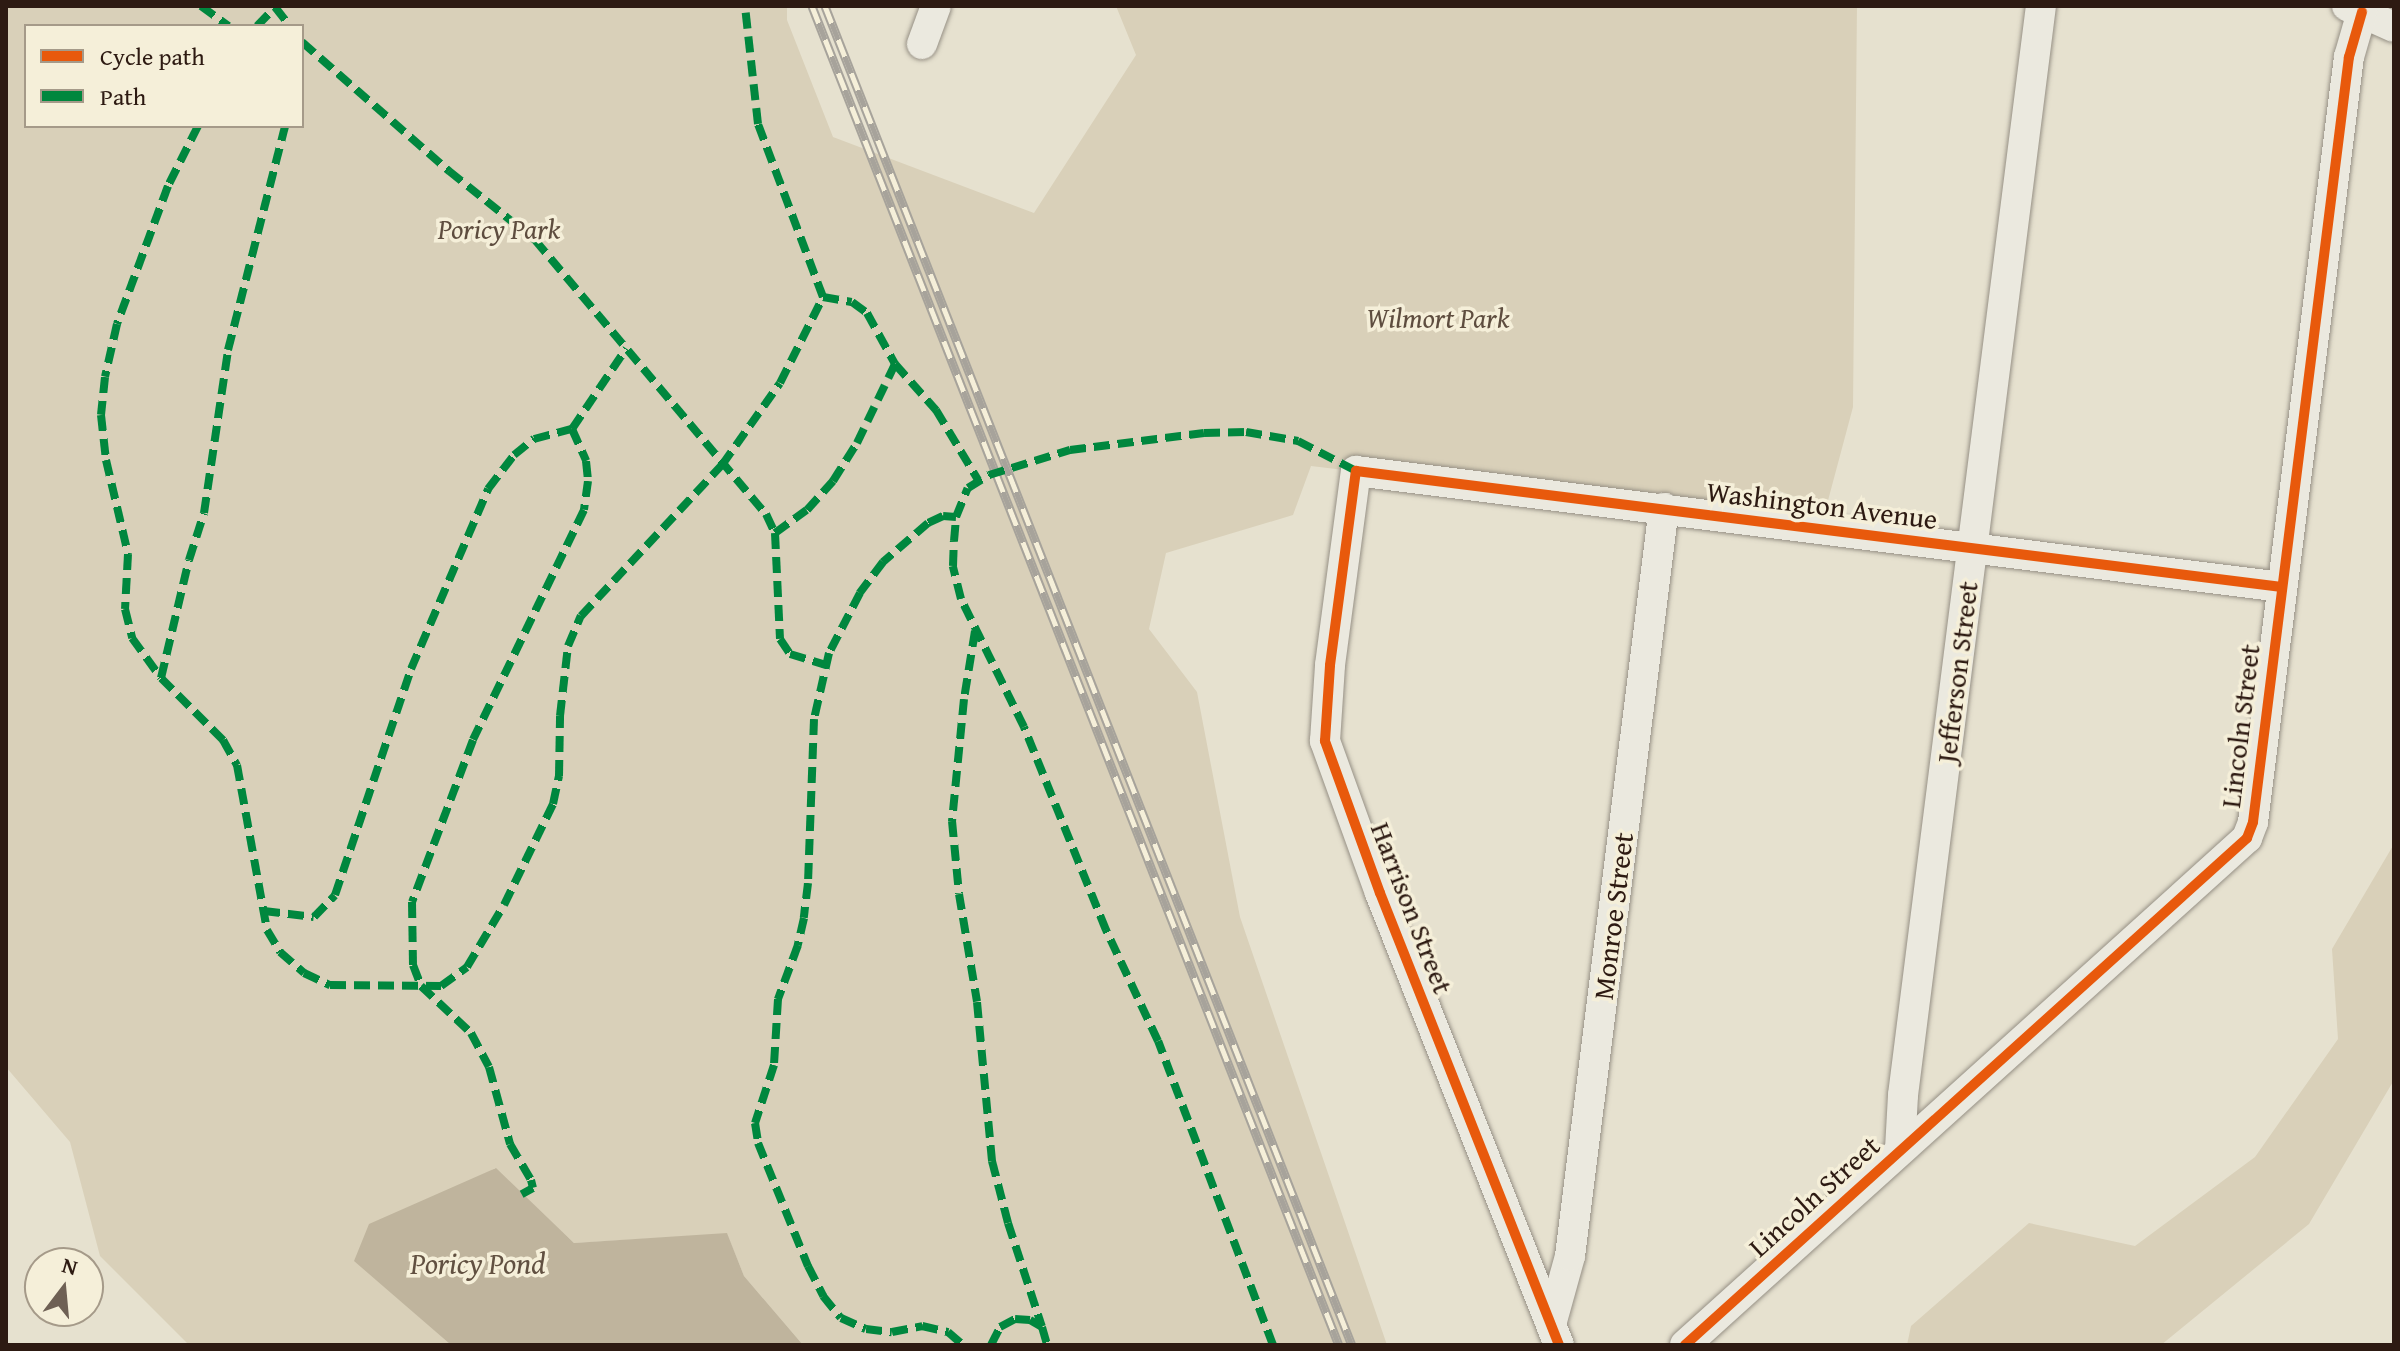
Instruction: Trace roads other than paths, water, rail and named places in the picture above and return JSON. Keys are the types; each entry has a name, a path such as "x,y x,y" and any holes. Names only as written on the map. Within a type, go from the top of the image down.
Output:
{"street":[{"path":"922,44 936,6"},
{"name":"Jefferson Street","path":"1900,1149 1903,1095 2041,6"},
{"path":"2354,9 2394,27"},
{"name":"Lincoln Street","path":"1685,1345 2247,838 2253,822 2354,9"},
{"name":"Washington Avenue","path":"1356,471 2282,587"},
{"name":"Harrison Street","path":"1356,471 1330,665 1325,741 1392,923 1556,1333"},
{"name":"Monroe Street","path":"1556,1333 1570,1256 1664,508"}],"water":[{"name":"Poricy Pond","path":"496,1168 574,1243 727,1233 744,1276 803,1345 451,1345 354,1261 369,1224"}],"railway":[{"path":"812,6 1339,1345"},
{"path":"825,6 1352,1345"}],"park label":[{"name":"Poricy Park","path":"499,229"},
{"name":"Wilmort Park","path":"1438,318"}]}
